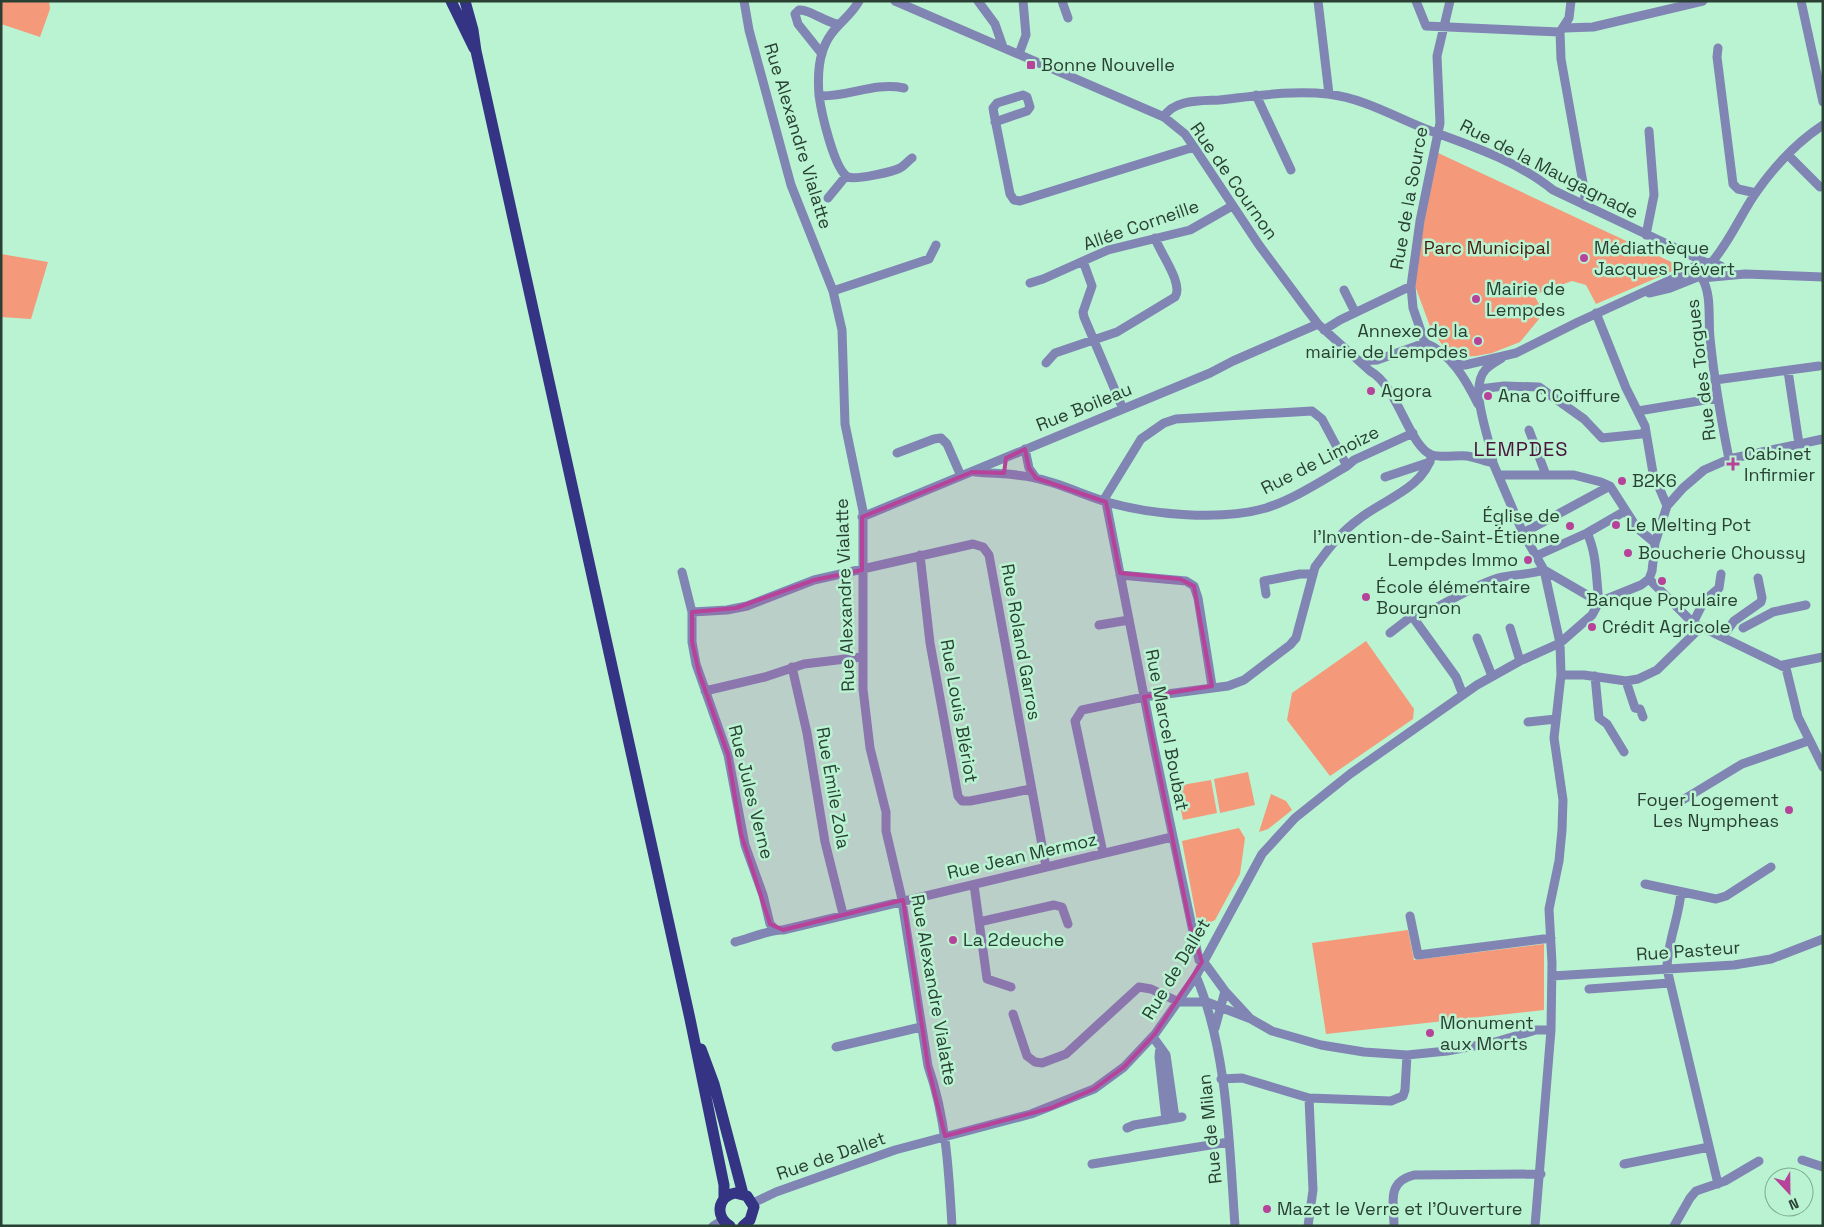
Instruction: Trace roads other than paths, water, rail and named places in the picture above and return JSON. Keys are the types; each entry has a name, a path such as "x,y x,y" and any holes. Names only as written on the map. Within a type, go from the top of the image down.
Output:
{"main road":[{"path":"451,1 476,51"},
{"path":"465,1 474,30 476,51 690,1019 724,1185 724,1198 720,1211 725,1224"},
{"path":"690,1019 714,1084 743,1194 753,1203 754,1212 748,1224"},
{"path":"724,1198 731,1194 743,1194"}],"street":[{"name":"Rue Alexandre Vialatte","path":"744,1 752,40 791,185 833,291 842,330 845,424 862,511 863,689 870,748 886,812 886,831 902,900 928,1066 945,1136 952,1226"},
{"path":"859,1 837,24 822,54 819,96 833,151 846,176 855,178 900,168 912,158"},
{"name":"Rue de Cournon","path":"895,1 1164,116 1185,134 1264,252 1321,327 1379,376"},
{"path":"978,1 995,24 1003,47"},
{"path":"1019,54 1026,35 1023,1"},
{"path":"1062,1 1068,18"},
{"path":"1318,1 1330,94"},
{"path":"1416,1 1426,26 1563,30 1593,27 1703,1"},
{"name":"Rue de la Source","path":"1425,343 1413,308 1410,286 1420,221 1438,133 1437,56 1450,1"},
{"path":"1571,1 1569,18 1563,30 1561,59 1585,194 1584,206"},
{"path":"1801,1 1823,102"},
{"path":"822,54 798,24 795,14 799,10 805,10 822,20 837,24"},
{"path":"1718,48 1717,57 1733,184 1738,188 1756,193"},
{"path":"819,96 831,97 887,85 904,88"},
{"name":"Rue de la Maugagnade","path":"1164,116 1166,112 1180,104 1296,93 1330,94 1363,102 1536,176 1553,190 1709,266 1745,274 1823,277"},
{"path":"1256,96 1291,170"},
{"path":"995,122 1010,194 1014,200 1020,201 1194,147"},
{"path":"1637,296 1670,288 1701,277 1721,252 1756,193 1788,155 1823,125"},
{"path":"1646,235 1654,195 1649,131"},
{"path":"1788,155 1820,187"},
{"path":"828,198 846,176"},
{"name":"Allée Corneille","path":"1030,282 1108,250 1190,230 1232,206"},
{"path":"1046,363 1055,353 1125,328 1171,300 1178,292 1178,284 1154,238"},
{"path":"833,291 930,259 936,245"},
{"path":"1083,261 1092,286 1083,312 1123,409"},
{"path":"1480,409 1479,389 1482,374 1486,368 1502,358 1596,313 1709,266"},
{"name":"Rue des Torgues","path":"1709,266 1701,277 1707,289 1709,335 1717,398 1729,459"},
{"name":"Rue Boileau","path":"862,517 1210,373 1233,361 1321,327 1410,286"},
{"path":"1344,290 1355,312"},
{"path":"1596,313 1646,432 1653,473 1667,506"},
{"path":"1359,361 1378,360 1425,343 1435,346 1453,364 1465,380 1480,409 1492,451 1493,462 1523,533 1544,570 1560,643 1561,675 1554,738 1562,800 1562,830 1559,861 1548,909 1552,976 1551,1030 1536,1226"},
{"path":"1453,364 1465,365 1502,358"},
{"path":"1378,360 1379,376 1398,404 1412,432 1431,458"},
{"path":"1715,380 1819,366"},
{"path":"1788,371 1799,444"},
{"path":"1479,389 1504,386 1543,389 1584,419 1602,438 1646,432"},
{"path":"1638,411 1717,398"},
{"path":"1104,501 1141,439 1157,427 1176,420 1312,410 1322,419 1347,466"},
{"path":"1529,430 1546,475"},
{"name":"Rue de Limoize","path":"972,472 1036,478 1104,501 1166,512 1216,514 1248,511 1279,503 1347,466 1354,460 1412,432"},
{"path":"897,453 941,438 947,444 960,476"},
{"path":"1414,619 1460,593 1485,583 1499,578 1544,570 1599,602 1616,596 1649,579 1652,571 1655,543 1667,506 1683,488 1704,470 1729,459 1823,439"},
{"path":"1025,450 1028,468 1036,478"},
{"path":"1386,477 1431,458 1469,456 1493,462"},
{"path":"1006,458 1004,466 1008,474"},
{"path":"1102,853 1075,721 1082,710 1144,697 1237,684 1290,645 1300,625 1313,574 1322,558 1348,527 1422,478 1431,458"},
{"path":"1499,475 1574,475 1594,479 1610,486 1637,528 1655,543"},
{"path":"1523,533 1610,486"},
{"name":"Rue Marcel Boubat","path":"1104,501 1192,932 1199,960 1202,962"},
{"path":"1536,556 1587,533 1624,510"},
{"path":"1587,533 1594,550 1593,561 1599,602"},
{"name":"Rue Roland Garros","path":"692,612 727,610 747,606 814,580 973,544 983,547 989,555 1046,868"},
{"name":"Rue Louis Blériot","path":"920,555 930,643 958,796 962,801 970,802 1031,789"},
{"name":"Rue Jules Verne","path":"682,572 692,612 694,654 728,755 745,845 763,896 770,924 775,929"},
{"path":"1266,594 1264,581 1300,574 1313,574"},
{"path":"1561,675 1595,676 1626,681 1649,676 1697,625 1704,601 1719,588 1722,574"},
{"path":"1120,575 1180,579 1194,586 1198,598 1212,686"},
{"path":"1723,636 1734,621 1761,602 1758,578"},
{"path":"1649,579 1697,625 1783,665 1788,673 1798,717 1808,741 1819,753 1823,767"},
{"name":"Rue de Dallet","path":"753,1203 879,1156 945,1136 1031,1114 1073,1099 1094,1089 1124,1067 1153,1037 1180,1002 1262,854 1295,818 1350,774 1463,695 1492,676 1560,643 1592,614 1599,602"},
{"path":"1723,636 1768,614 1806,605"},
{"path":"1390,633 1412,616 1456,677 1463,695"},
{"path":"1100,626 1129,620"},
{"path":"1510,628 1520,661"},
{"path":"1477,638 1492,676"},
{"path":"705,691 821,660 862,657"},
{"path":"1783,665 1823,657"},
{"name":"Rue Émile Zola","path":"792,668 807,733 826,842 843,914"},
{"path":"1595,676 1600,718 1607,724 1624,752"},
{"path":"1626,681 1635,708 1640,709 1643,717"},
{"path":"1528,722 1556,719"},
{"path":"1676,804 1742,764 1808,741"},
{"name":"Rue Jean Mermoz","path":"735,942 768,934 775,929 783,930 843,914 974,885 1172,837"},
{"path":"1645,884 1716,899 1726,896 1771,867"},
{"path":"974,885 987,979 1011,987"},
{"path":"1681,892 1680,906 1667,956 1667,969 1718,1184"},
{"path":"979,922 1054,905 1062,908 1068,924"},
{"path":"1410,916 1418,955 1551,938"},
{"name":"Rue Pasteur","path":"1552,976 1734,965 1761,961 1823,939"},
{"path":"1202,962 1252,1019"},
{"name":"Rue de Milan","path":"1196,976 1213,1006 1229,1142 1235,1226"},
{"path":"1589,989 1670,984"},
{"path":"1014,1014 1027,1056 1035,1062 1042,1063 1066,1054 1132,991 1139,987 1151,988 1180,1002 1213,1006 1252,1019 1272,1031 1321,1045 1364,1052 1407,1055 1475,1047 1536,1030 1551,1030"},
{"path":"1213,1006 1224,989"},
{"path":"836,1047 921,1027"},
{"path":"1128,1128 1134,1125 1174,1118 1159,1057 1160,1047 1153,1037"},
{"path":"1221,1079 1242,1078 1309,1098 1398,1099 1406,1090 1407,1055"},
{"path":"1308,1226 1313,1190 1309,1098"},
{"path":"1092,1164 1229,1142"},
{"path":"1624,1164 1709,1147"},
{"path":"1802,1160 1823,1168"},
{"path":"1674,1226 1696,1191 1718,1184 1759,1161"},
{"path":"1394,1226 1394,1188 1397,1182 1403,1178 1414,1175 1540,1174"}],"place":[{"name":"Bonne Nouvelle","path":"1031,65"},
{"name":"Médiathèque Jacques Prévert","path":"1584,258"},
{"name":"Mairie de Lempdes","path":"1476,299"},
{"name":"Annexe de la mairie de Lempdes","path":"1478,341"},
{"name":"Agora","path":"1371,391"},
{"name":"Ana C Coiffure","path":"1488,396"},
{"name":"Cabinet Infirmier","path":"1733,464"},
{"name":"B2K6","path":"1622,481"},
{"name":"Le Melting Pot","path":"1616,525"},
{"name":"Église de l'Invention-de-Saint-Étienne","path":"1570,526"},
{"name":"Boucherie Choussy","path":"1628,553"},
{"name":"Lempdes Immo","path":"1528,560"},
{"name":"Banque Populaire","path":"1662,581"},
{"name":"École élémentaire Bourgnon","path":"1366,597"},
{"name":"Crédit Agricole","path":"1592,627"},
{"name":"Foyer Logement Les Nympheas","path":"1789,810"},
{"name":"La 2deuche","path":"953,940"},
{"name":"Monument aux Morts","path":"1430,1033"},
{"name":"Mazet le Verre et l'Ouverture","path":"1267,1209"}],"district":[{"name":"LEMPDES","path":"1521,449"}],"park label":[{"name":"Parc Municipal","path":"1487,248"}]}
